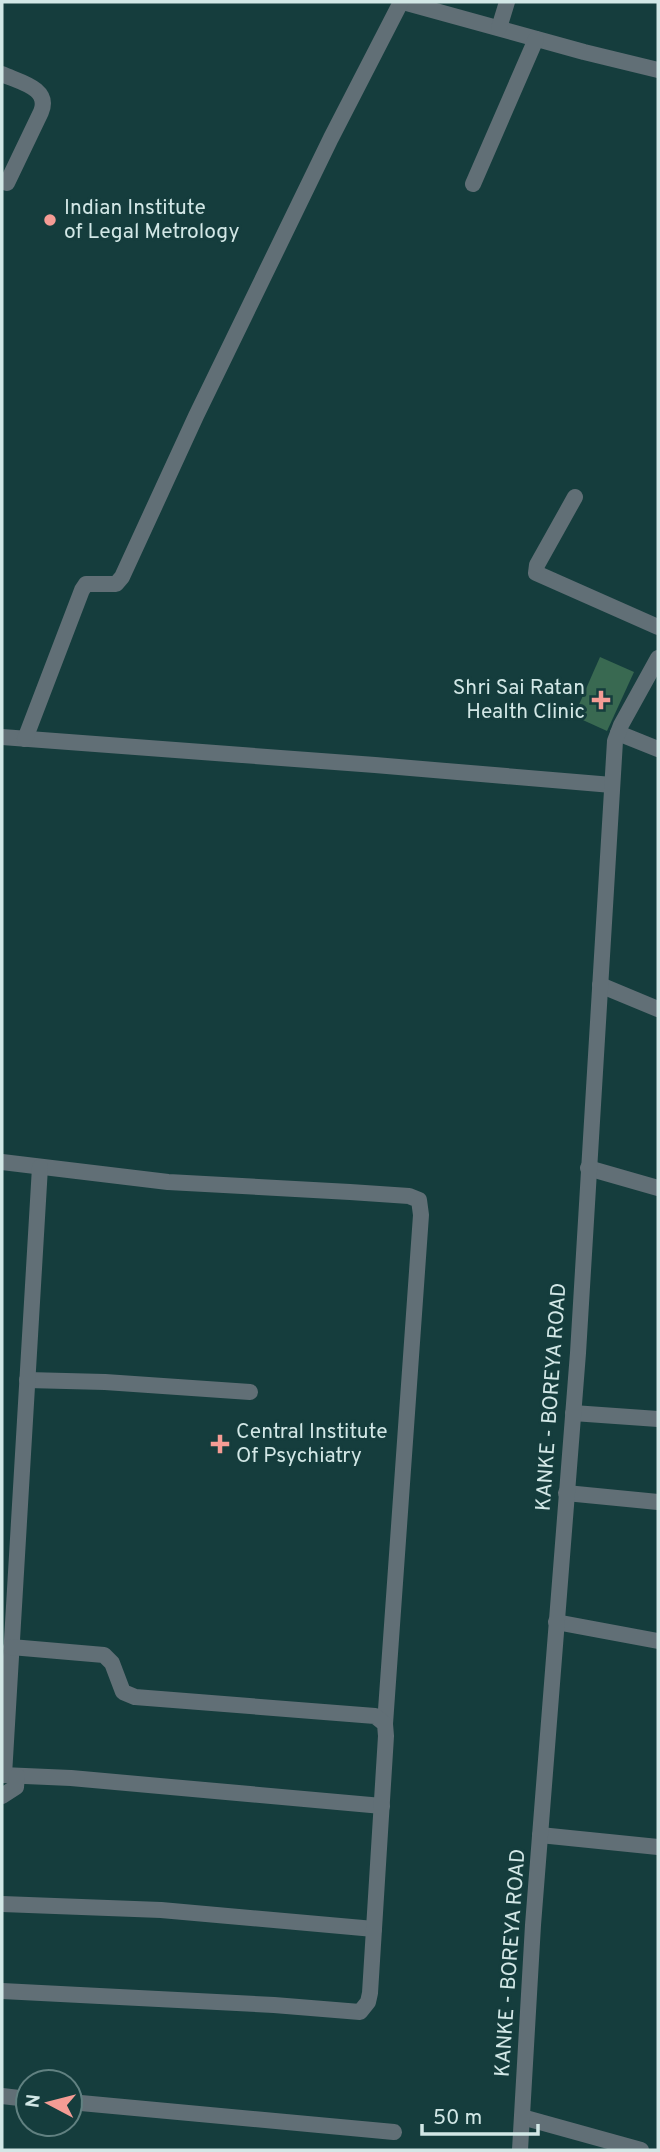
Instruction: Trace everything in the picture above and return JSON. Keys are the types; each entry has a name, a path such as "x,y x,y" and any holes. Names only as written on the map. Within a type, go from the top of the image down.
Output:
{"street":[{"path":"25,739 84,586 90,583 116,584 122,577 202,404 331,138 402,2 658,70"},
{"path":"499,29 507,2"},
{"path":"473,184 536,39"},
{"path":"2,74 36,89 44,100 41,113 7,183"},
{"path":"575,497 537,565 536,573 658,627"},
{"name":"KANKE - BOREYA ROAD","path":"520,2150 540,1835 573,1413 612,785 618,733 658,658"},
{"path":"618,733 658,749"},
{"path":"2,737 612,785"},
{"path":"600,985 658,1009"},
{"path":"2,1162 167,1182 409,1196 419,1200 421,1215 368,2002 360,2012 354,2013 274,2005 2,1991"},
{"path":"2,1796 16,1787 8,1775 5,1682 11,1647 40,1167"},
{"path":"588,1168 658,1188"},
{"path":"27,1380 104,1382 250,1392"},
{"path":"573,1413 658,1419"},
{"path":"566,1493 658,1502"},
{"path":"556,1622 658,1641"},
{"path":"11,1647 104,1655 112,1663 123,1692 135,1697 375,1716 385,1724"},
{"path":"8,1775 382,1806"},
{"path":"540,1835 658,1847"},
{"path":"2,1904 161,1910 374,1929"},
{"path":"84,2103 394,2132"},
{"path":"522,2117 641,2150"}],"building":[{"path":"600,657 634,672 607,731 574,716"}],"place":[{"name":"Indian Institute of Legal Metrology","path":"50,220"},
{"name":"Shri Sai Ratan Health Clinic","path":"601,700"},
{"name":"Central Institute Of Psychiatry","path":"220,1444"}]}
